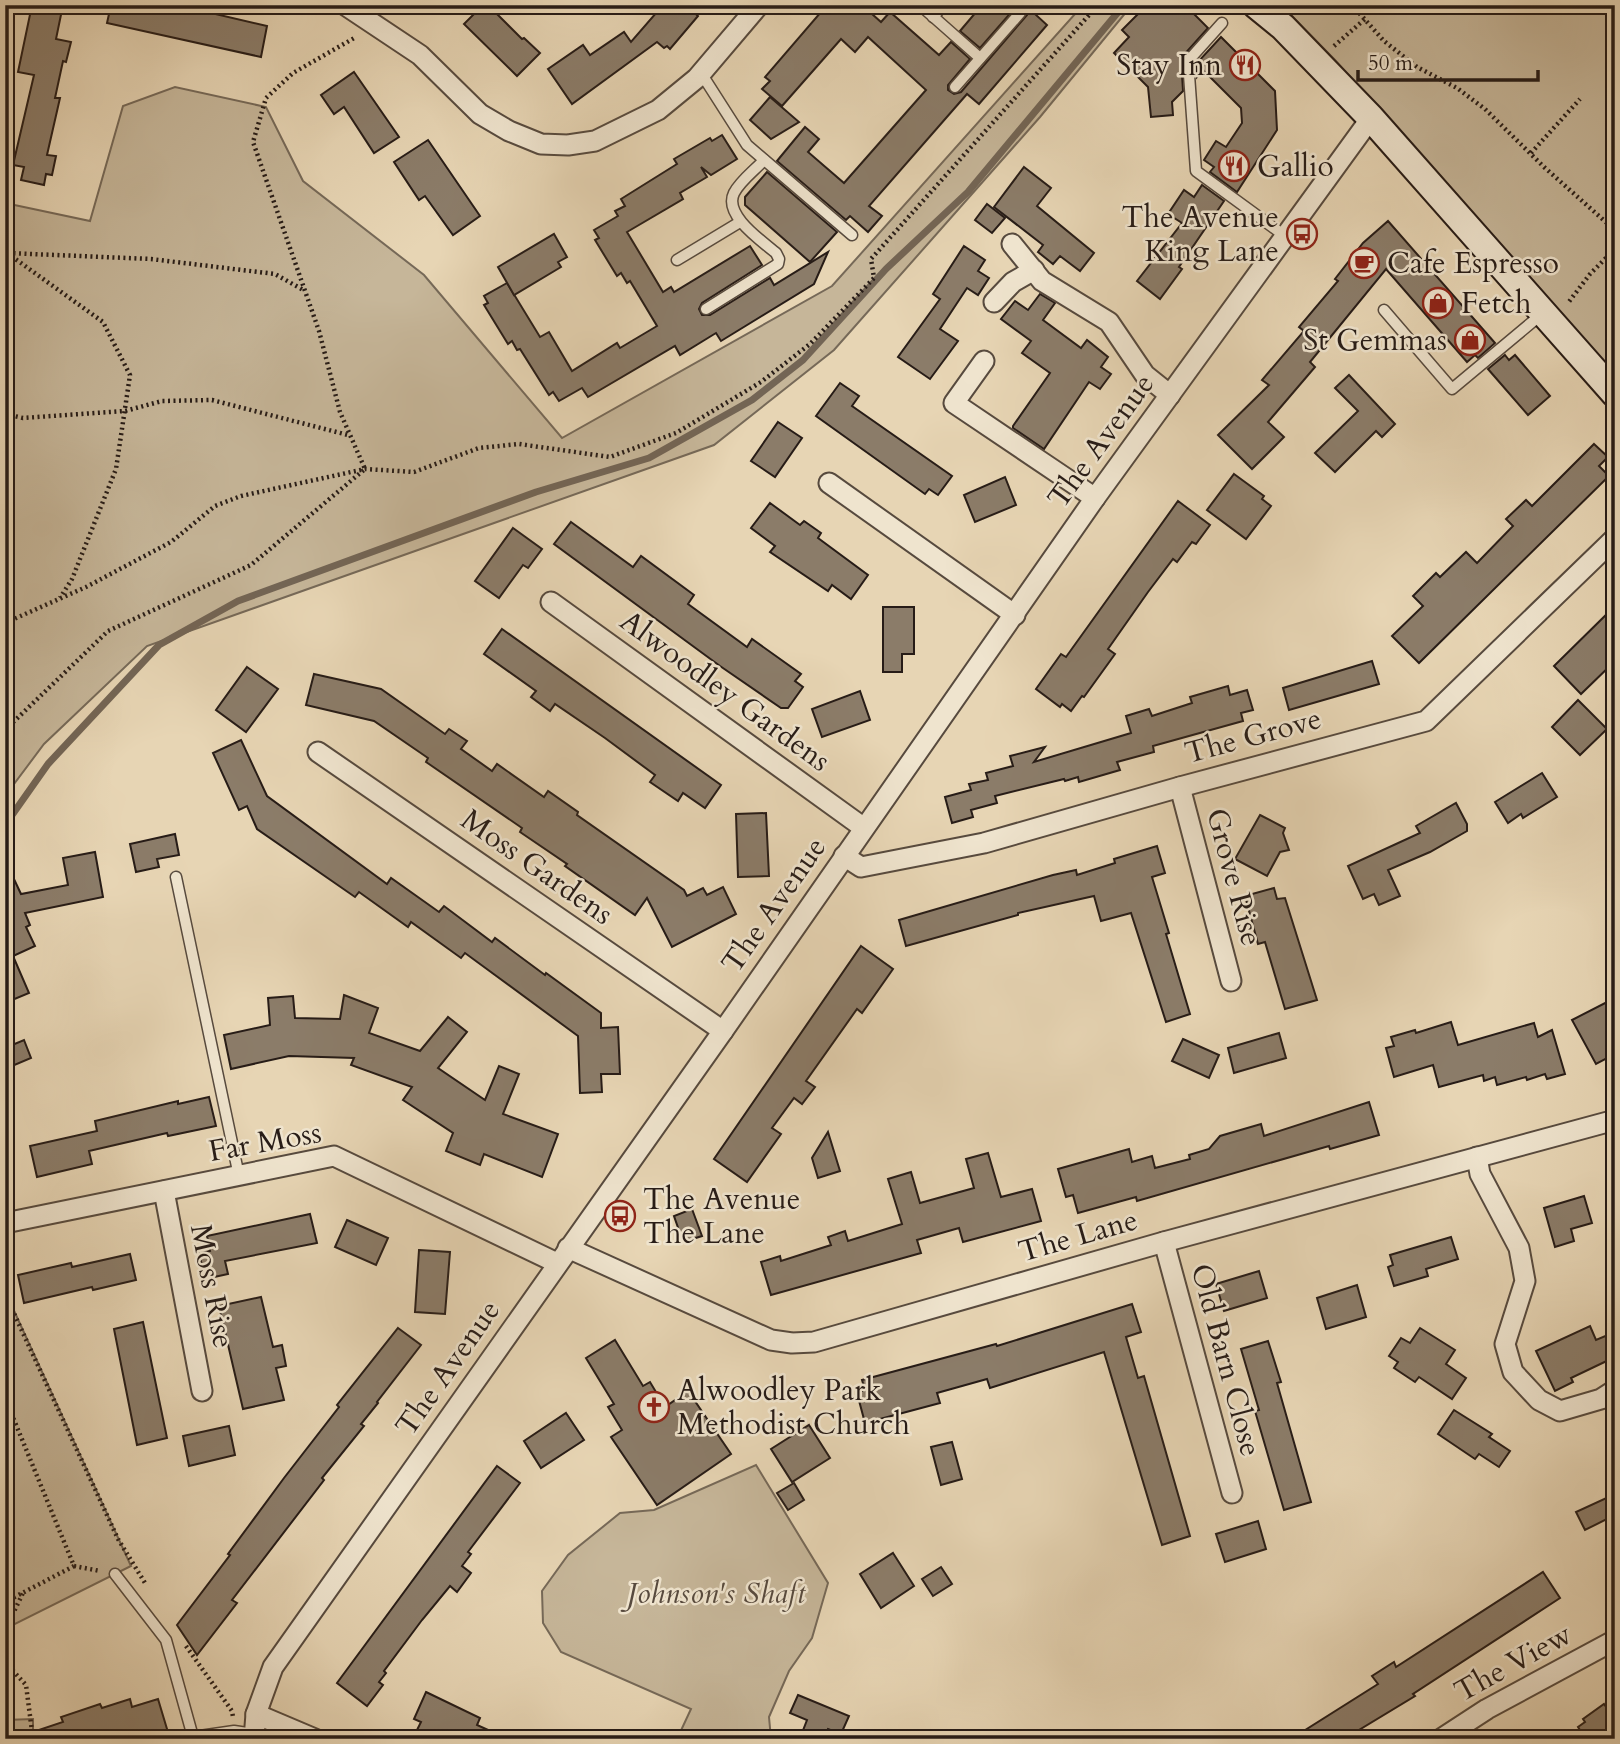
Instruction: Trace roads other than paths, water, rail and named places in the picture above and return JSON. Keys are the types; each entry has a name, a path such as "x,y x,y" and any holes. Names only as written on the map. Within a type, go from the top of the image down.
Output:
{"street":[{"path":"357,8 420,55 480,114 509,131 541,144 568,145 594,141 658,110 701,73 759,5"},
{"path":"1256,5 1283,26 1371,118 1550,319 1609,381"},
{"name":"The Avenue","path":"254,1737 256,1714 273,1667 723,1031 1095,498 1371,118"},
{"path":"1012,244 1042,281 1109,322 1145,375 1170,395"},
{"path":"994,302 1013,282 1034,270"},
{"path":"984,361 954,403 1095,498"},
{"path":"829,483 1015,615"},
{"name":"The Grove","path":"844,856 861,867 984,843 1426,721 1615,538"},
{"name":"Alwoodley Gardens","path":"551,602 864,828"},
{"name":"Moss Gardens","path":"318,752 723,1031"},
{"name":"Grove Rise","path":"1180,787 1231,981"},
{"name":"The Lane","path":"563,1256 771,1340 814,1342 1164,1242 1615,1120"},
{"name":"Far Moss","path":"5,1221 334,1156 563,1256"},
{"path":"1477,1157 1480,1174 1519,1248 1525,1282 1505,1344 1513,1372 1539,1400 1560,1411 1601,1399 1615,1390"},
{"name":"Moss Rise","path":"164,1191 202,1391"},
{"name":"Old Barn Close","path":"1164,1242 1232,1493"},
{"name":"The View","path":"1441,1739 1487,1709 1615,1640"},
{"path":"256,1714 315,1739"}],"lane":[{"path":"920,5 980,58"},
{"path":"933,17 943,5"},
{"path":"955,87 1020,13"},
{"path":"1222,23 1188,61 1196,170 1285,236"},
{"path":"701,73 747,145 852,235"},
{"path":"706,309 778,264 776,253 740,222 732,207 733,194 764,160"},
{"path":"677,260 740,222"},
{"path":"1384,310 1452,390 1550,319"},
{"path":"176,877 239,1176"},
{"path":"115,1574 166,1640 193,1738 234,1731 254,1737"}],"waterway":[{"path":"5,825 48,764 159,645 238,601 536,492 649,458 752,400 803,360 886,269 968,192 1124,5"}],"place":[{"name":"Stay Inn","path":"1245,65"},
{"name":"Gallio","path":"1234,166"},
{"name":"The Avenue King Lane","path":"1302,234"},
{"name":"Cafe Espresso","path":"1364,263"},
{"name":"Fetch","path":"1438,303"},
{"name":"St Gemmas","path":"1470,340"},
{"name":"The Avenue The Lane","path":"620,1216"},
{"name":"Alwoodley Park Methodist Church","path":"654,1407"}],"park label":[{"name":"Johnson's Shaft","path":"716,1593"}]}
